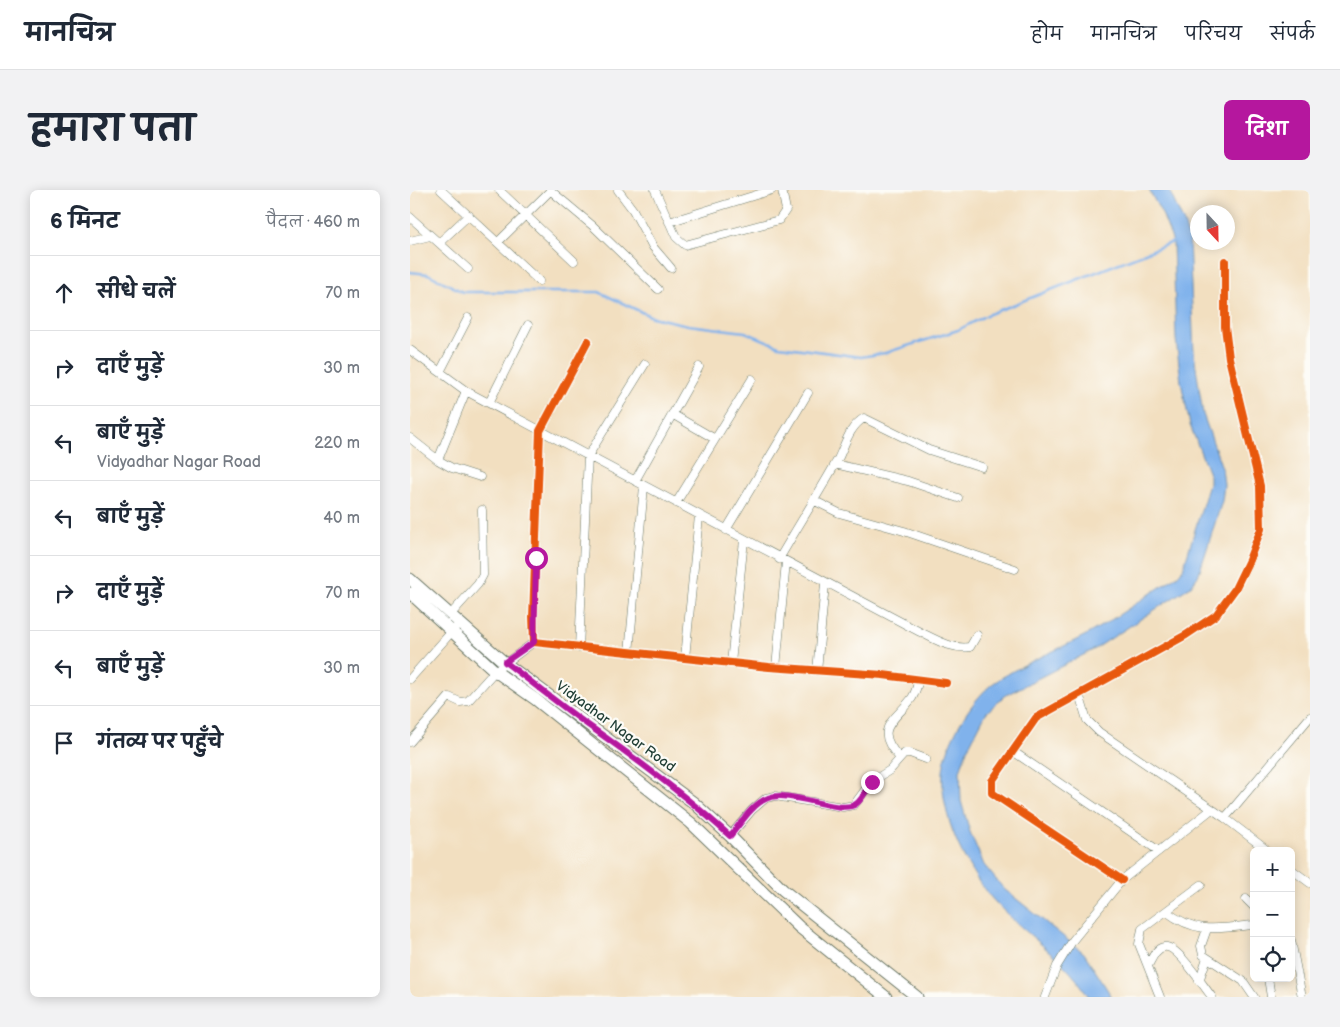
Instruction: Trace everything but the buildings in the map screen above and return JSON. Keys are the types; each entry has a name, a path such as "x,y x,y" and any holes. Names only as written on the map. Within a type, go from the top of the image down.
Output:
{"main road":[{"name":"Vidyadhar Nagar Road","path":"410,579 505,662 694,803 730,836 783,890 917,997"},
{"name":"Vidyadhar Nagar Road","path":"410,593 495,671 535,699 672,808 799,927 886,997"}],"street":[{"path":"441,190 539,281"},
{"path":"499,190 574,261"},
{"path":"498,242 551,190 594,226 658,290"},
{"path":"618,190 633,210 653,247 671,268"},
{"path":"655,190 676,237 685,245 780,220 786,210 782,190"},
{"path":"669,222 772,190"},
{"path":"439,244 469,215"},
{"path":"410,217 468,269"},
{"path":"410,241 430,236"},
{"path":"1122,880 992,794 992,781 1036,718 1186,635 1216,615 1235,589 1250,560 1261,529 1260,486 1229,358 1226,335 1225,260"},
{"path":"440,372 468,318"},
{"path":"489,403 528,324"},
{"path":"534,642 540,431 588,341"},
{"path":"410,350 466,391 826,584 920,632 954,647 970,647 977,635"},
{"path":"580,648 588,456 645,364"},
{"path":"635,481 699,367"},
{"path":"676,504 752,379"},
{"path":"438,460 466,391"},
{"path":"726,530 808,393"},
{"path":"672,414 715,439"},
{"path":"776,668 783,561 850,432 864,418 912,442 982,467"},
{"path":"410,438 438,460 452,468 480,477"},
{"path":"835,464 908,481 958,498"},
{"path":"629,653 644,486"},
{"path":"814,500 839,513 904,531 1015,569"},
{"path":"451,614 478,584 483,574 482,510"},
{"path":"685,658 699,516"},
{"path":"731,663 744,540"},
{"path":"817,671 826,584"},
{"path":"410,679 460,622"},
{"path":"410,742 449,697 460,702 468,702 495,671 534,642 776,668 919,679 946,683"},
{"path":"900,757 887,739 887,726 911,698 919,679"},
{"path":"1079,694 1087,720 1099,732 1225,818 1263,847"},
{"path":"1225,818 1310,717"},
{"path":"1014,752 1159,851"},
{"path":"730,836 752,810 766,798 775,796 843,807 854,806 872,782 890,770 905,753 926,759"},
{"path":"1045,997 1057,966 1073,940 1122,880 1212,809"},
{"path":"1295,872 1310,883"},
{"path":"1160,997 1149,964 1139,944 1139,936 1142,929 1168,912 1201,885"},
{"path":"1246,899 1250,903"},
{"path":"1168,912 1191,927 1207,929 1250,925"},
{"path":"1207,929 1201,946 1203,954 1243,981 1254,997"},
{"path":"1149,964 1158,950 1164,947 1171,947 1183,958 1212,997"},
{"path":"1199,981 1207,958"},
{"path":"1295,961 1302,997"},
{"path":"1269,982 1271,997"}],"water":[{"path":"1149,190 1169,190 1189,239 1194,354 1203,414 1222,468 1224,485 1222,501 1205,555 1198,576 1191,586 1095,649 1004,696 986,713 967,750 960,771 961,801 970,832 984,865 1004,889 1084,953 1112,997 1089,997 1064,966 1005,912 979,882 952,830 945,801 943,772 949,748 961,722 977,699 995,682 1098,628 1178,575 1183,569 1209,484 1209,474 1190,425 1181,382 1176,339 1173,242 1163,216"}],"waterway":[{"path":"410,272 428,274 463,292 599,292 652,317 688,325 745,332 779,346 861,357 885,353 958,330 987,315 1173,242"}],"cycle path":[{"path":"1122,880 992,793 992,781 1036,718 1186,635 1216,615 1235,589 1249,560 1261,529 1260,486 1229,358 1225,327 1225,261"},
{"path":"588,341 540,431 533,617 534,642 769,667 883,675 946,683"}],"route":[{"path":"536,558 533,617 534,642 505,662 694,803 730,836 752,810 766,798 785,796 849,807 859,802 872,782"}]}
